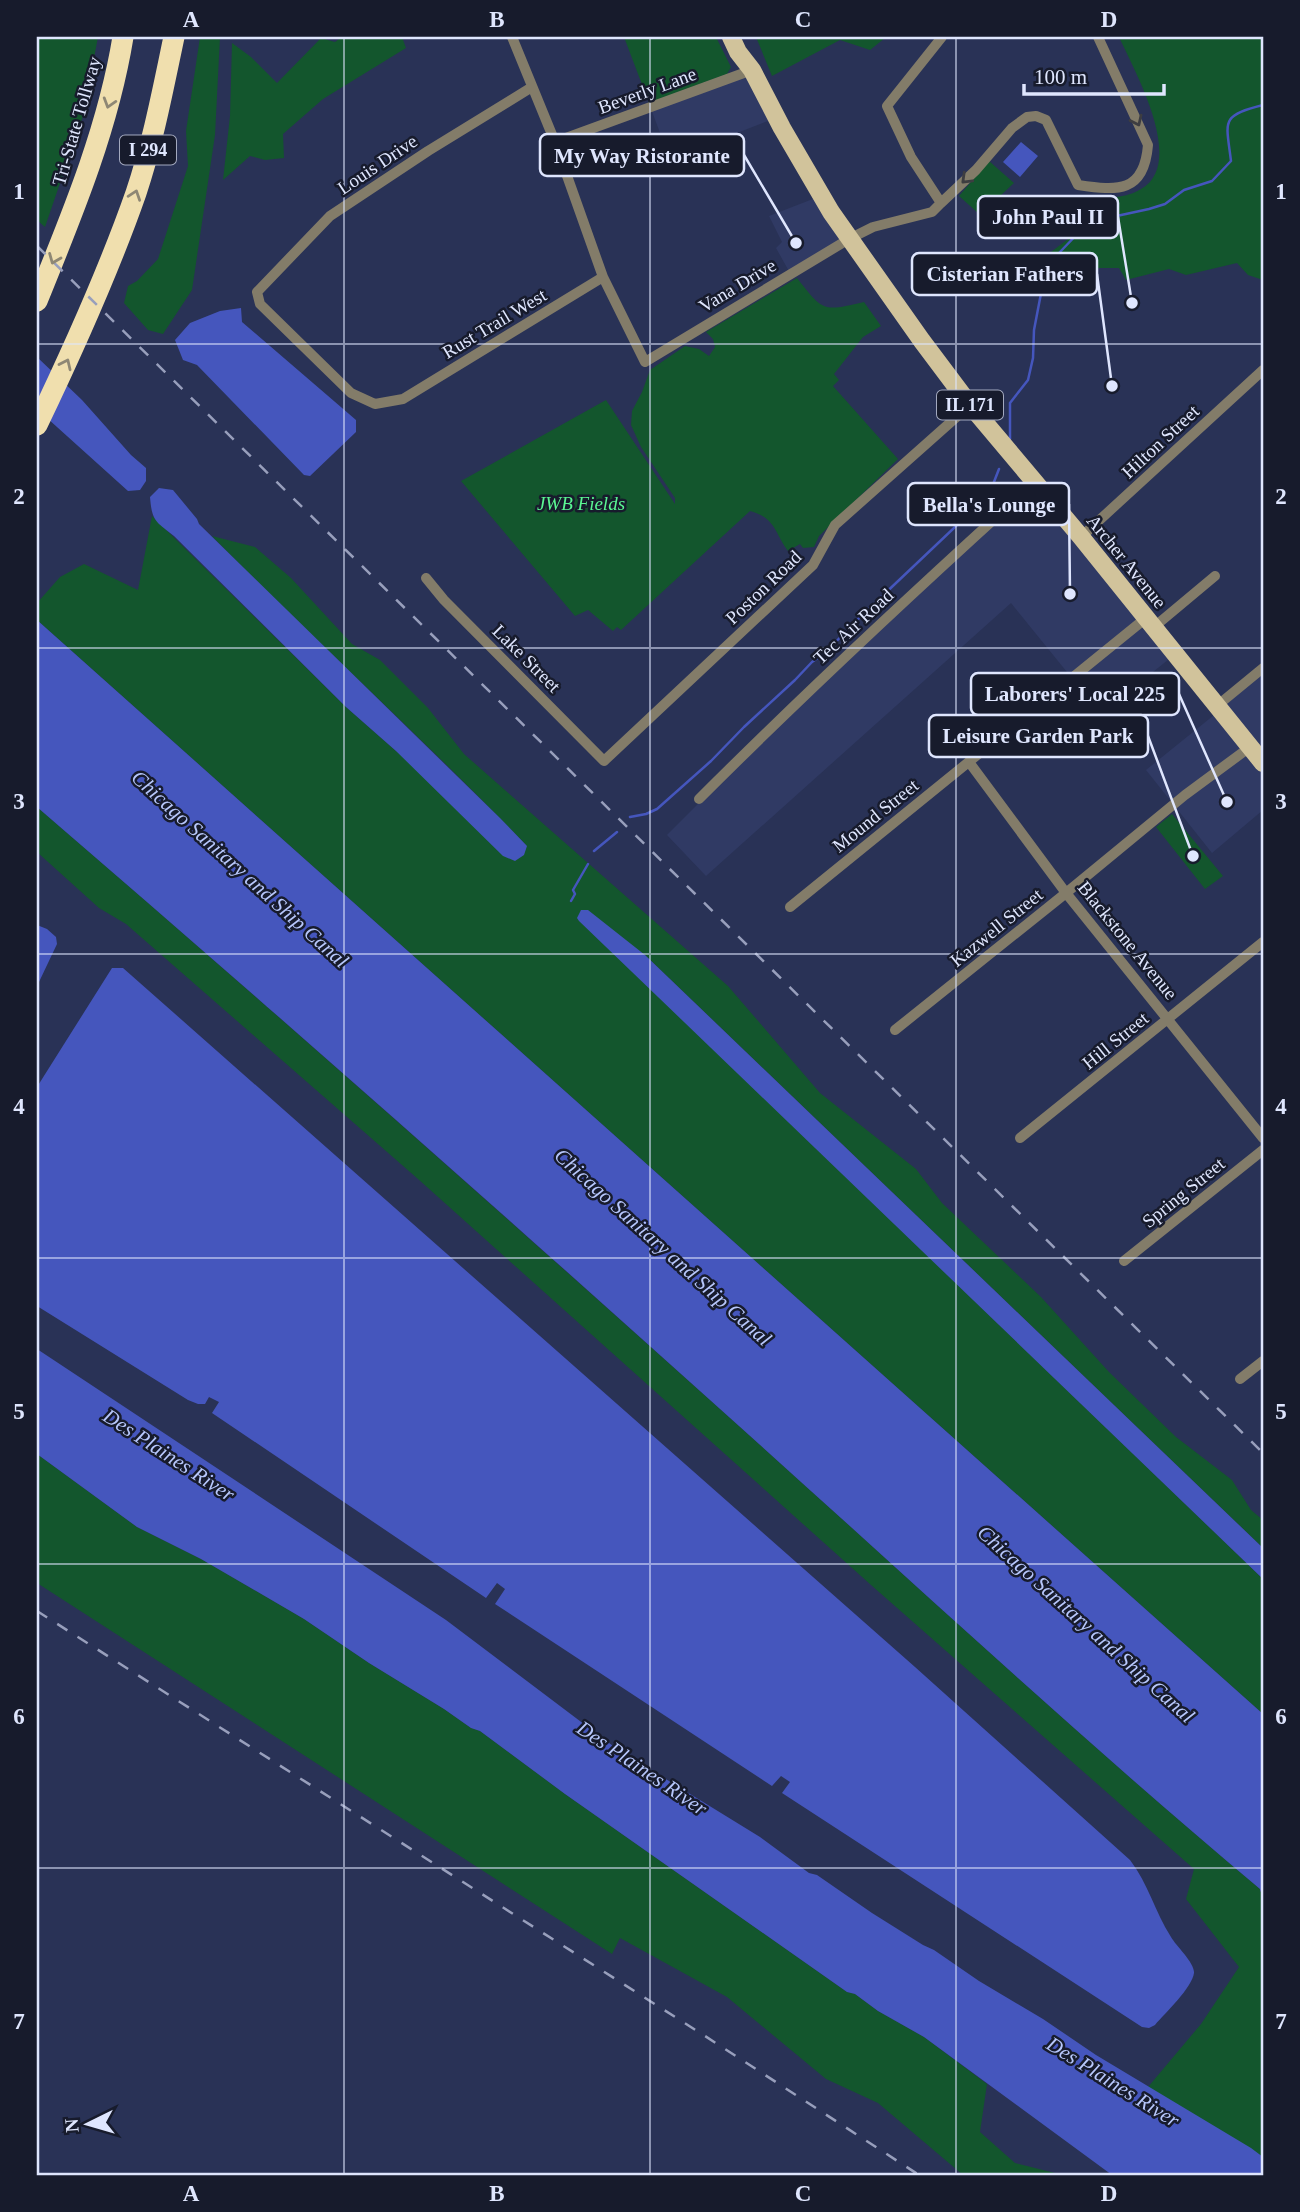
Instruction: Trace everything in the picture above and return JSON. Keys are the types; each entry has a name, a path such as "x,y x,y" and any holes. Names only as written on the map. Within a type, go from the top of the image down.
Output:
{"highway":[{"name":"Tri-State Tollway","path":"37,301 71,218 95,149 115,82 123,37"},
{"name":"I 294","path":"37,425 111,260 136,191 159,110 174,37"}],"main road":[{"name":"Archer Avenue","path":"731,37 849,239 970,405 1081,537 1263,763"},
{"name":"Archer Avenue","path":"743,37 752,70"}],"street":[{"path":"512,37 555,142 603,277"},
{"path":"941,203 911,157 887,106 942,37"},
{"name":"Vana Drive","path":"603,277 645,362 849,239 882,224 932,212 975,170 1012,128 1027,117 1036,116 1046,120 1078,185 1124,187 1138,178 1146,165 1148,145 1098,37"},
{"name":"Beverly Lane","path":"555,142 752,70"},
{"name":"Louis Drive","path":"402,399 375,404 351,393 260,304 257,292 330,216 532,87"},
{"name":"Rust Trail West","path":"402,399 603,277"},
{"name":"Hilton Street","path":"1081,537 1263,369"},
{"name":"Poston Road","path":"604,761 813,565 835,525 970,405"},
{"name":"Tec Air Road","path":"699,799 887,618 1035,482"},
{"name":"Mound Street","path":"790,907 969,762 1214,576"},
{"name":"Lake Street","path":"426,578 444,600 604,761"},
{"path":"1218,705 1263,667"},
{"name":"Kazwell Street","path":"895,1030 1185,795 1250,747"},
{"name":"Blackstone Avenue","path":"969,762 1066,893 1263,1138"},
{"name":"Hill Street","path":"1020,1138 1263,942"},
{"name":"Spring Street","path":"1124,1261 1263,1150"},
{"path":"1240,1379 1263,1361"}],"shaded area":[{"path":"750,73 773,119 670,159 651,109"},
{"path":"818,197 846,240 790,273 776,248 782,242 769,216"},
{"path":"1033,483 1174,655 1101,714 1011,603 706,876 667,835"},
{"path":"1263,671 1263,810 1212,853 1146,770 1219,711"}],"green space":[{"path":"37,37 98,37 83,116 45,227 37,220"},
{"path":"200,37 220,37 215,135 192,290 163,334 148,330 124,303 128,286 137,281 158,259 188,166 186,131"},
{"path":"342,37 402,37 406,48 323,99 283,134 284,158 265,160 250,156 223,180 230,116 232,43 251,57 277,83 321,38 335,42"},
{"path":"624,37 716,37 731,67 727,74 649,103"},
{"path":"756,37 891,37 885,38 870,50 840,40 772,76"},
{"path":"1119,37 1263,37 1263,280 1248,275 1237,263 1186,275 1169,269 1126,280 1119,268 1094,268 1084,256 1026,281 1030,268 1068,239 1075,228 1074,205 1129,194 1141,189 1154,176 1159,159 1153,116"},
{"path":"989,161 1014,183 999,197 995,195 978,213 959,196"},
{"name":"JWB Fields","path":"797,278 824,306 831,308 864,302 881,326 863,337 834,374 839,380 833,386 898,459 819,536 814,547 803,548 800,544 788,551 770,522 750,511 621,630 617,627 613,631 588,610 575,616 461,481 606,400 675,504 675,498 641,447 631,425 632,411 650,370 685,346 699,349 709,356 715,347 713,339 706,332"},
{"path":"152,516 346,707 396,751 527,846 212,536 255,547 291,578 352,644 380,660 428,708 464,754 728,986 820,1093 916,1169 942,1203 1041,1297 1109,1372 1176,1437 1232,1480 1251,1510 1263,1520 1263,1548 645,955 577,918 1263,1579 1263,1714 37,620 37,603 60,577 84,564 138,590"},
{"path":"37,807 390,1115 1063,1718 1260,1889 1263,1899 1263,2157 1148,2087 1201,2024 1239,1967 1186,1899 1194,1869 871,1585 418,1179 126,924 99,908 37,852"},
{"path":"1172,814 1223,876 1205,889 1156,827"},
{"path":"37,1454 137,1527 201,1559 304,1619 471,1728 480,1731 847,1992 855,1994 878,2011 924,2037 987,2084 980,2132 1015,2163 1063,2175 963,2175 878,2103 826,2079 727,1997 620,1938 612,1954 37,1583"}],"water":[{"path":"1021,142 1038,156 1020,177 1003,162"},
{"path":"241,308 242,322 356,420 356,432 310,476 304,475 197,365 183,360 175,340 190,323 220,311"},
{"path":"37,357 146,468 146,481 140,490 128,491 37,409"},
{"path":"159,488 173,490 199,524 500,818 527,846 524,855 515,861 503,856 396,751 346,707 159,523 153,516 150,497"},
{"name":"Chicago Sanitary and Ship Canal","path":"37,620 1263,1714 1263,1899 1260,1889 1063,1718 390,1114 37,807"},
{"path":"581,910 588,910 645,955 1263,1548 1263,1579 579,921 577,918"},
{"path":"37,925 56,937 57,944 39,982 37,994"},
{"path":"112,968 123,968 1130,1860 1142,1878 1173,1941 1194,1969 1188,1986 1155,2025 1142,2027 782,1793 790,1782 781,1776 772,1786 495,1604 505,1589 497,1583 486,1598 212,1413 219,1402 209,1397 205,1404 188,1400 37,1306 37,1087"},
{"name":"Des Plaines River","path":"37,1349 446,1620 617,1749 760,1837 809,1873 817,1875 872,1913 1096,2055 1251,2148 1263,2157 1263,2175 1112,2175 924,2037 878,2011 855,1994 847,1992 480,1731 471,1728 304,1619 201,1559 137,1527 37,1454"}],"waterway":[{"path":"1010,439 1010,403 1028,380 1043,283 1059,253 1084,227 1165,204 1184,190 1212,181 1231,161 1229,122 1239,113 1263,105"},
{"path":"630,817 657,809 711,761 975,508 992,487 999,469"},
{"path":"594,851 617,832"},
{"path":"571,901 575,894 573,890 588,864"}],"railway":[{"path":"37,246 1263,1453"},
{"path":"37,1611 919,2175"}],"place":[{"name":"My Way Ristorante","path":"796,243"},
{"name":"John Paul II","path":"1132,303"},
{"name":"Cisterian Fathers","path":"1112,386"},
{"name":"Bella's Lounge","path":"1070,594"},
{"name":"Laborers' Local 225","path":"1227,802"},
{"name":"Leisure Garden Park","path":"1193,856"}]}
